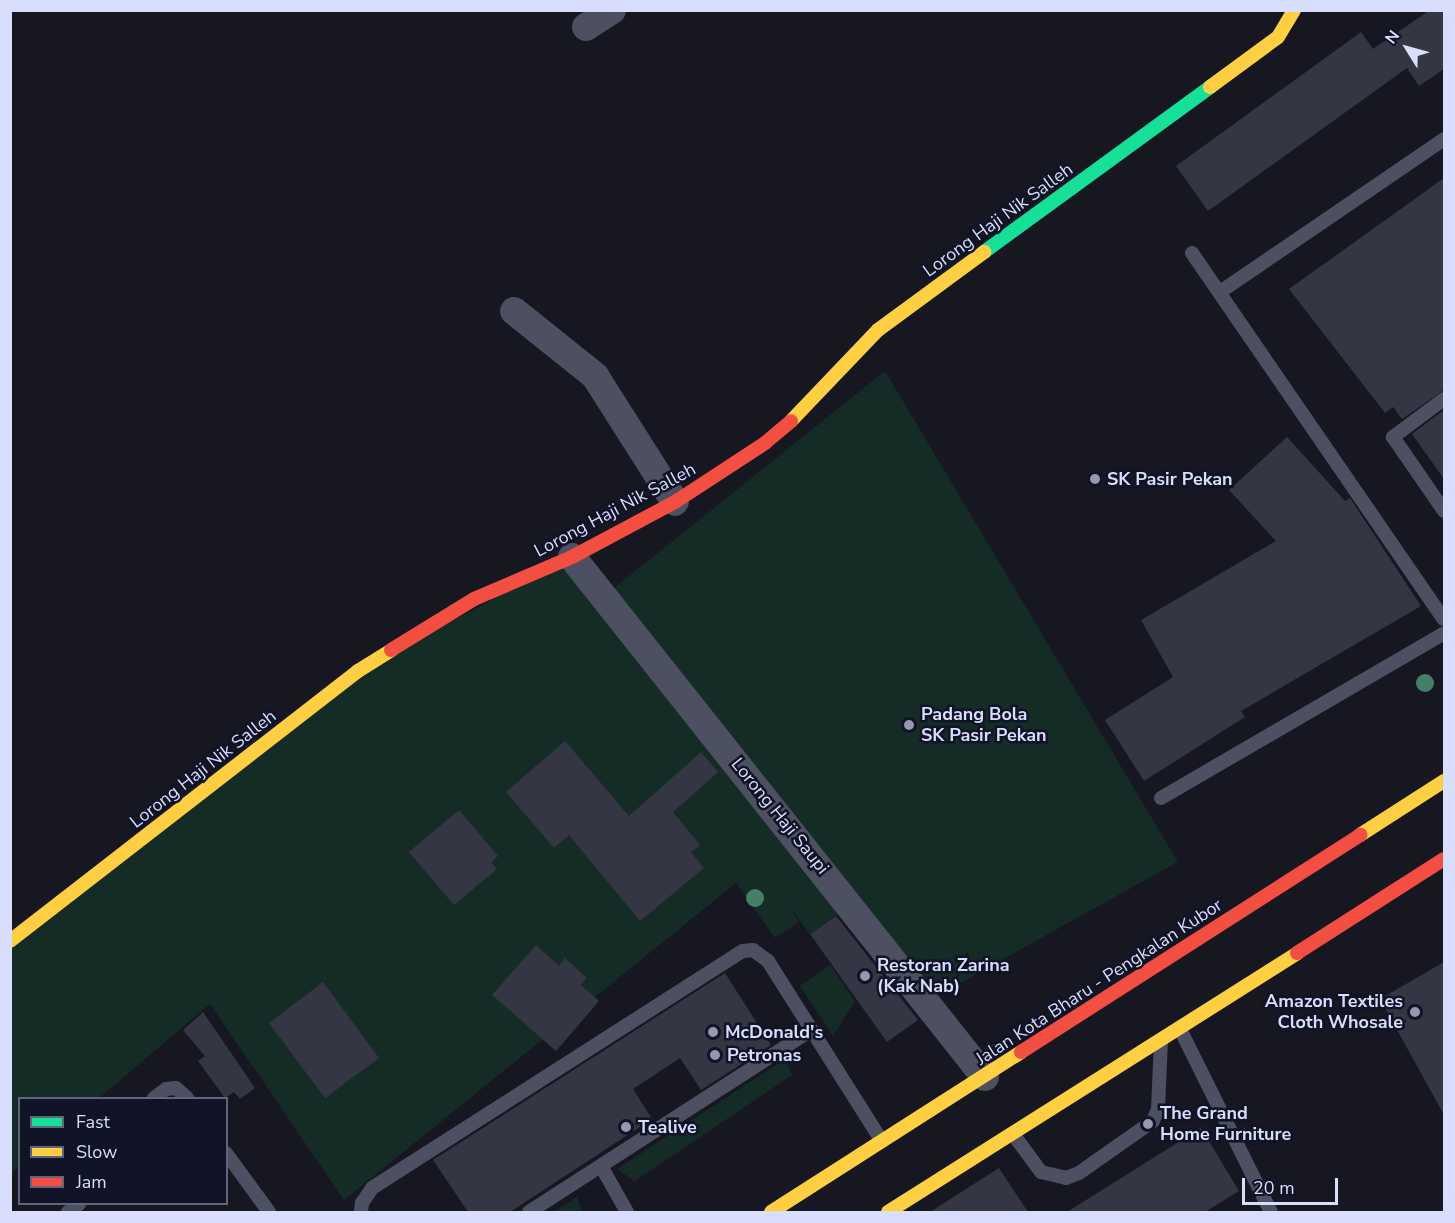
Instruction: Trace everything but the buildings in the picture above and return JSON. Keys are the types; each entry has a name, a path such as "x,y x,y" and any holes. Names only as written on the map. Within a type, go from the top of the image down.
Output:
{"main road":[{"name":"Lorong Haji Nik Salleh","path":"10,941 358,671 474,599 572,557 675,502 783,428 878,330 1278,37 1294,10"},
{"name":"Jalan Kota Bharu - Pengkalan Kubor","path":"771,1212 1444,781"},
{"path":"888,1212 1180,1029 1444,859"}],"street":[{"path":"586,27 612,10"},
{"path":"514,311 595,376 675,502"},
{"name":"Lorong Haji Saupi","path":"572,557 985,1077"}],"lane":[{"path":"1220,292 1444,139"},
{"path":"1192,253 1444,619"},
{"path":"1444,399 1393,437 1444,511"},
{"path":"1161,798 1444,633"},
{"path":"361,1212 362,1203 372,1188 735,954 753,950 761,954 882,1142"},
{"path":"1180,1029 1271,1212"},
{"path":"529,1212 811,1030"},
{"path":"1013,1134 1041,1172 1066,1178 1079,1173 1153,1121 1158,1109 1161,1041"},
{"path":"155,1097 166,1089 176,1088 186,1097"},
{"path":"228,1156 269,1212"},
{"path":"601,1166 627,1212"}],"green space":[{"name":"Padang Bola SK Pasir Pekan","path":"885,371 1178,862 937,996 614,588"},
{"path":"572,557 851,904 810,934 787,904 799,922 775,938 736,883 344,1200 210,1004 100,1097 18,1097 18,1167 11,1174 11,941 358,671"},
{"path":"830,965 855,1001 833,1036 800,986"},
{"path":"785,1059 792,1075 635,1181 617,1169"},
{"path":"577,1197 582,1212 554,1212"}],"traffic: fast":[{"path":"984,252 1210,87"}],"traffic: slow":[{"path":"1210,87 1278,37 1294,10"},
{"path":"791,421 878,330 984,252"},
{"path":"10,941 358,671 391,650"},
{"path":"1360,835 1444,781"},
{"path":"888,1212 1297,953"},
{"path":"771,1212 1021,1052"}],"traffic: jam":[{"path":"391,650 474,599 572,557 675,502 765,443 791,421"},
{"path":"1021,1052 1360,835"},
{"path":"1297,953 1444,859"}],"place":[{"name":"SK Pasir Pekan","path":"1095,479"},
{"name":"Padang Bola SK Pasir Pekan","path":"909,725"},
{"name":"Restoran Zarina (Kak Nab)","path":"865,976"},
{"name":"Amazon Textiles Cloth Whosale","path":"1415,1012"},
{"name":"McDonald's","path":"713,1032"},
{"name":"Petronas","path":"715,1055"},
{"name":"The Grand Home Furniture","path":"1148,1124"},
{"name":"Tealive","path":"626,1127"}]}
